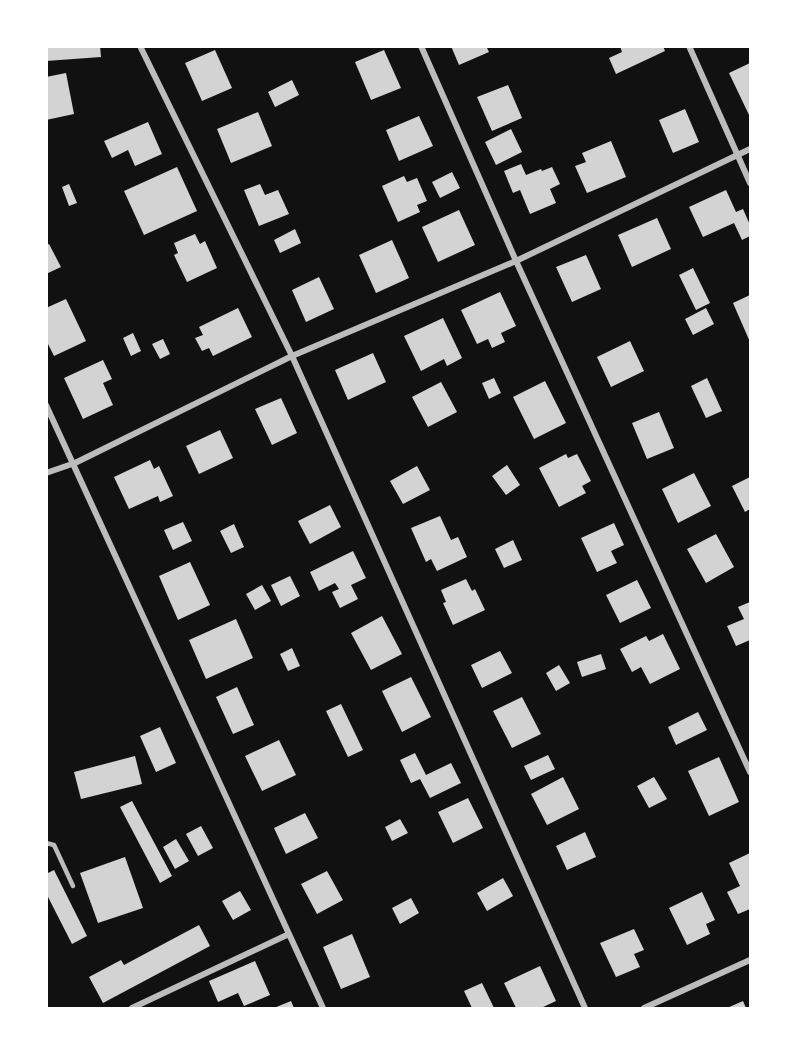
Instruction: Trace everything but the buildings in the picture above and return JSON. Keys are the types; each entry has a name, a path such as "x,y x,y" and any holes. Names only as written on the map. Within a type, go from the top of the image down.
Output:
{"street":[{"path":"140,46 292,356 585,1008"},
{"path":"421,46 516,261 750,772"},
{"path":"689,46 750,183"},
{"path":"46,473 75,464 292,356 516,261 750,149"},
{"path":"46,405 323,1008"},
{"path":"132,1008 288,934"},
{"path":"644,1008 750,960"}],"lane":[{"path":"46,843 54,845 74,886"}]}
